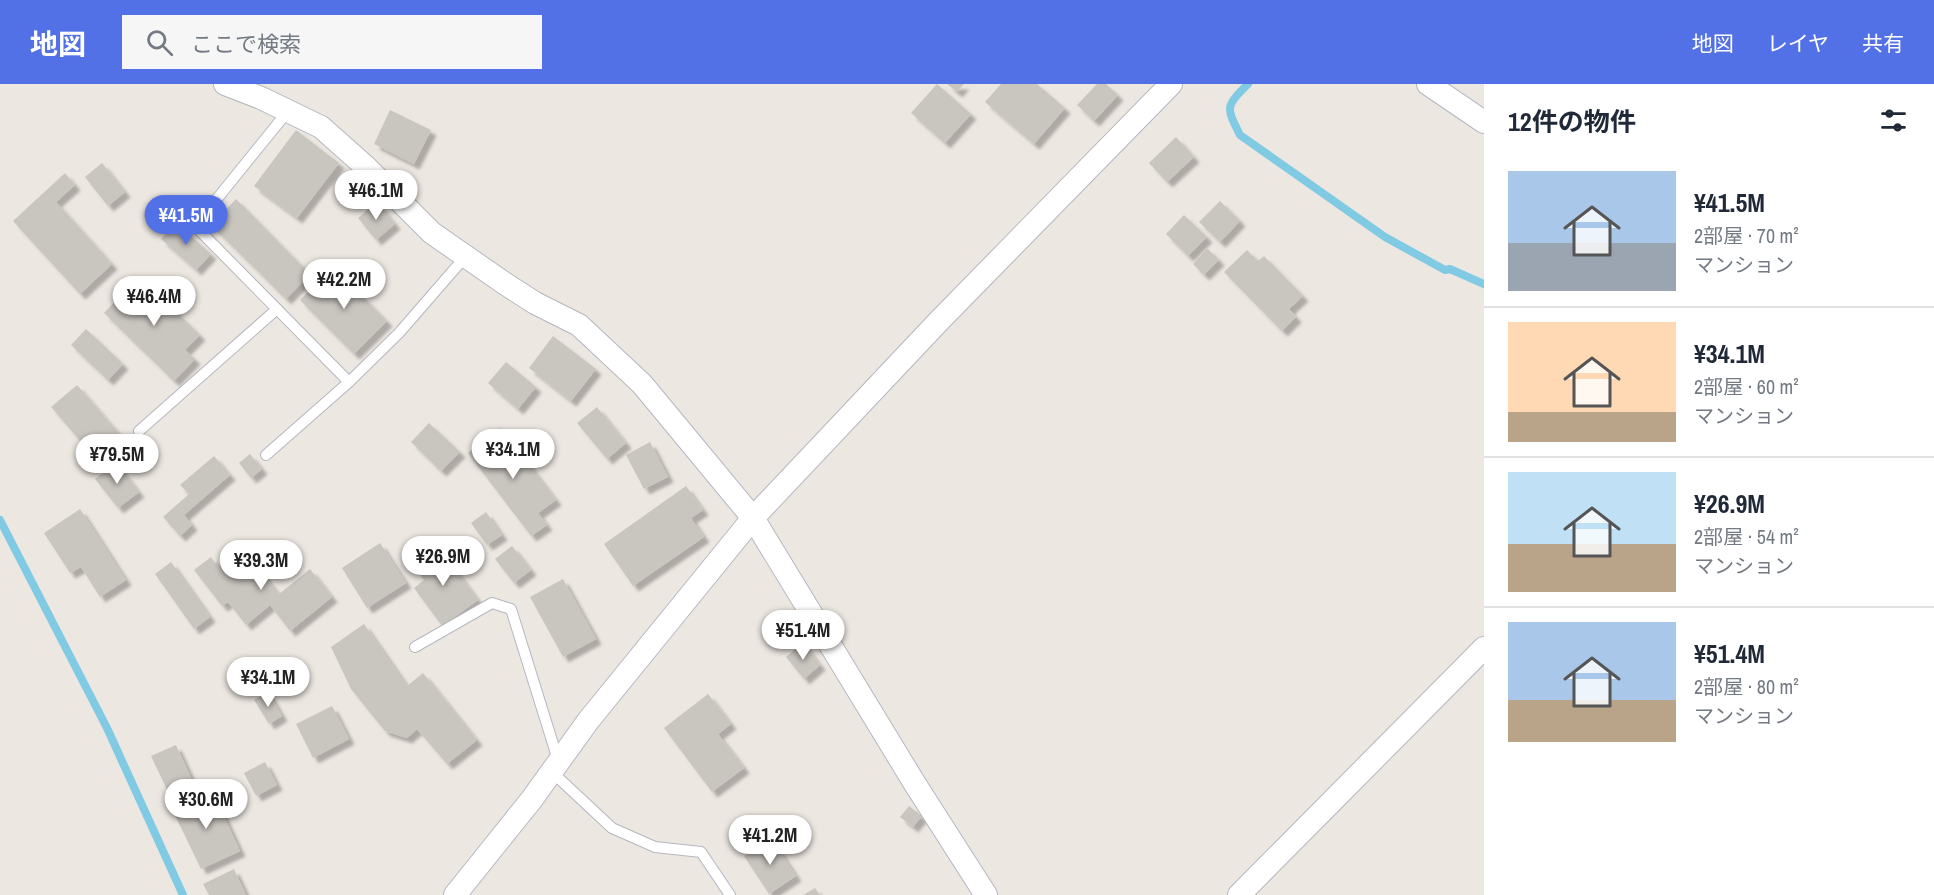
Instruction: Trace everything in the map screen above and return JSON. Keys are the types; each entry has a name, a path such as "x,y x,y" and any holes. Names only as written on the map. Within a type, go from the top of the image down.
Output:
{"street":[{"path":"225,84 261,98 321,127 366,167 432,233 535,303 579,325 642,384 753,518 915,784 986,895"},
{"path":"455,895 588,721 753,518 938,322 1171,84"},
{"path":"1428,84 1484,122"},
{"path":"1239,895 1484,648"}],"lane":[{"path":"288,111 195,226 349,382"},
{"path":"266,455 349,382 399,333 465,256"},
{"path":"139,431 277,309"},
{"path":"415,647 492,603 511,609 555,767 612,828 655,847 701,852 730,895"}],"building":[{"path":"937,84 971,114 945,143 911,113"},
{"path":"947,84 964,84 957,92"},
{"path":"1001,84 1037,84 1065,108 1034,144 985,102"},
{"path":"1097,84 1106,84 1118,95 1094,121 1077,105"},
{"path":"390,110 431,130 414,164 374,144"},
{"path":"296,130 339,163 297,218 254,186"},
{"path":"1176,137 1194,157 1167,182 1149,163"},
{"path":"102,163 125,192 108,206 85,177"},
{"path":"65,173 75,185 56,202 112,264 80,294 13,221"},
{"path":"236,199 310,274 286,299 211,225"},
{"path":"1220,201 1240,221 1220,242 1199,222"},
{"path":"377,202 395,224 376,240 358,218"},
{"path":"1184,215 1207,237 1188,256 1166,234"},
{"path":"176,223 211,254 196,270 161,239"},
{"path":"1207,248 1219,260 1204,275 1193,264"},
{"path":"1247,250 1258,261 1264,256 1303,296 1289,309 1296,317 1282,331 1224,272"},
{"path":"333,267 387,321 354,354 300,300"},
{"path":"139,276 200,335 185,350 195,359 174,381 104,313"},
{"path":"86,329 123,364 108,380 71,345"},
{"path":"553,336 596,369 571,401 529,368"},
{"path":"506,362 536,387 518,409 488,383"},
{"path":"77,385 122,437 96,459 51,407"},
{"path":"597,407 626,443 607,459 577,423"},
{"path":"429,423 460,452 441,471 411,442"},
{"path":"501,428 556,500 538,513 547,525 531,536 468,453"},
{"path":"650,442 668,477 644,489 626,455"},
{"path":"250,454 262,469 251,478 239,463"},
{"path":"214,456 230,475 184,515 192,525 180,536 163,517 189,494 180,485"},
{"path":"116,463 139,492 118,508 95,479"},
{"path":"686,486 703,510 691,518 704,537 633,586 604,544"},
{"path":"80,509 126,580 100,597 81,567 70,573 44,533"},
{"path":"486,512 502,535 487,545 471,523"},
{"path":"380,543 406,583 367,608 342,568"},
{"path":"512,546 531,570 514,583 495,559"},
{"path":"438,547 478,600 442,626 414,588 424,580 413,565"},
{"path":"242,548 279,594 310,569 332,597 290,631 270,605 246,625 228,602 222,606 194,570 211,557 218,567"},
{"path":"171,562 210,617 194,629 155,574"},
{"path":"563,579 596,639 563,657 530,597"},
{"path":"364,624 407,686 423,673 477,740 447,764 417,729 407,738 385,731 351,689 331,647"},
{"path":"803,643 820,665 804,679 786,657"},
{"path":"268,692 282,716 269,724 254,700"},
{"path":"708,694 731,724 718,734 744,768 712,792 664,728"},
{"path":"332,706 349,739 313,758 296,724"},
{"path":"176,745 195,787 171,798 151,756"},
{"path":"265,762 277,785 256,796 244,773"},
{"path":"212,791 240,851 201,869 172,809"},
{"path":"909,806 922,816 913,827 900,817"},
{"path":"771,838 796,876 769,894 744,856"},
{"path":"234,869 246,895 209,895 203,884"},
{"path":"815,888 820,895 803,895"}],"waterway":[{"path":"1248,84 1235,98 1230,108 1240,135 1385,237 1445,270 1450,269 1484,284"},
{"path":"0,520 107,728 183,895"}]}
